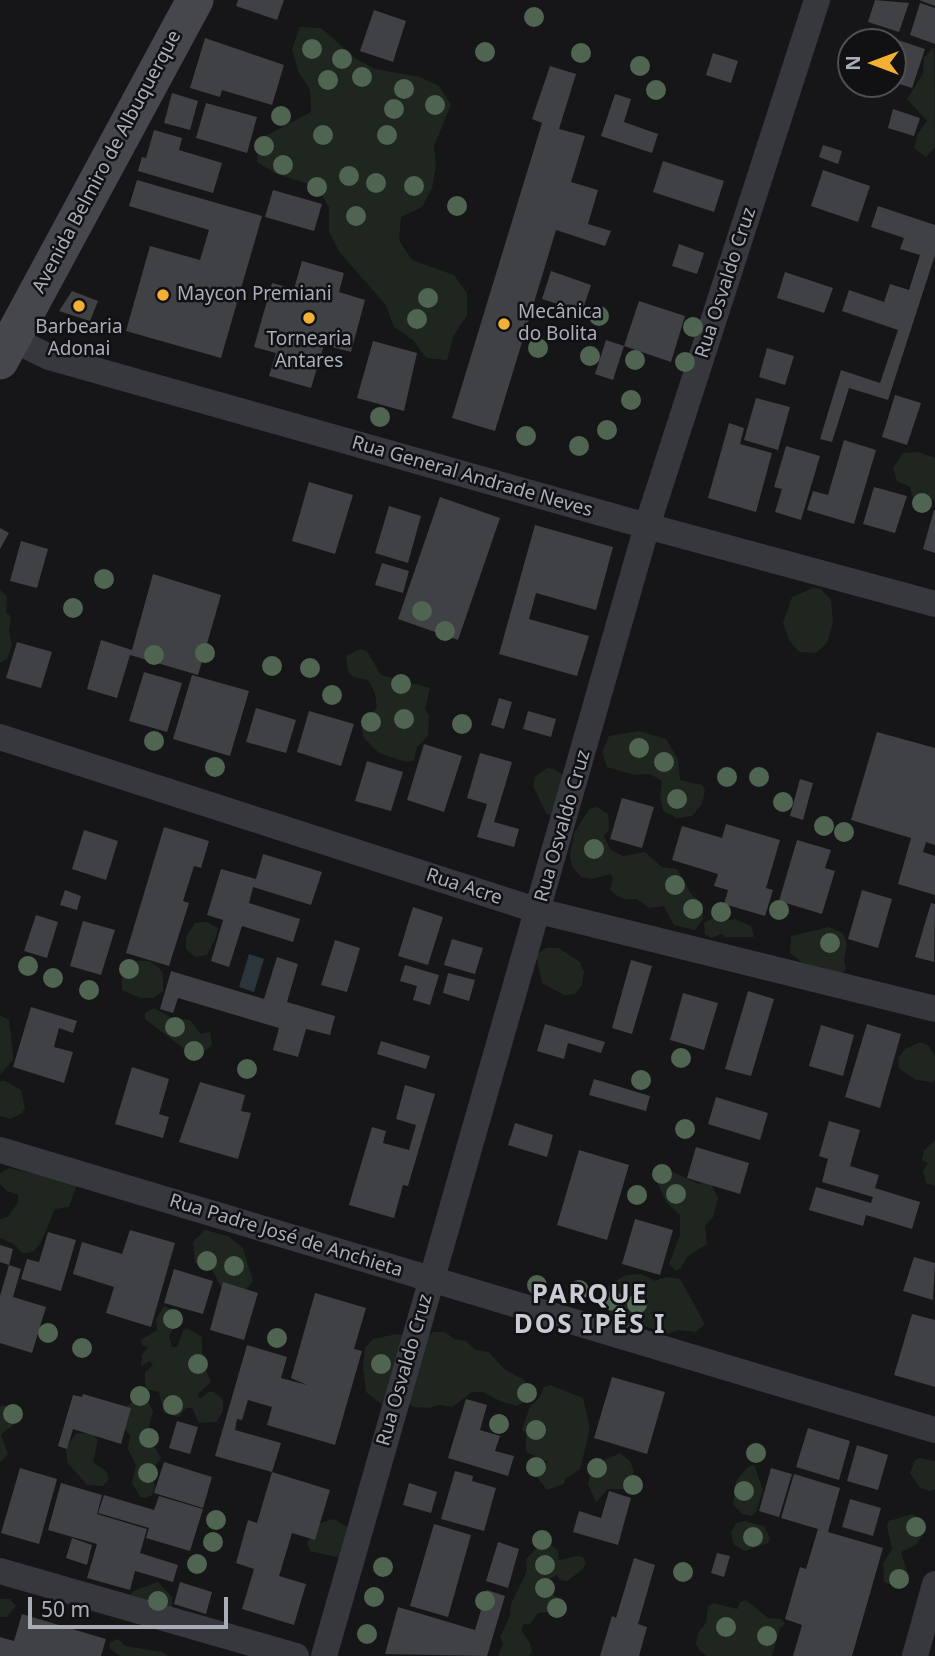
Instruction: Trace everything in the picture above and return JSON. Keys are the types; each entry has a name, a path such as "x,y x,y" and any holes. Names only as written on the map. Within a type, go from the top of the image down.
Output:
{"main road":[{"name":"Avenida Belmiro de Albuquerque","path":"4,346 195,0"}],"street":[{"name":"Rua Osvaldo Cruz","path":"324,1656 539,911 646,526 817,0"},
{"name":"Rua General Andrade Neves","path":"4,346 935,604"},
{"name":"Rua Acre","path":"0,737 539,911 935,1009"},
{"name":"Rua Padre José de Anchieta","path":"0,1150 935,1430"},
{"path":"0,1571 296,1656"},
{"path":"915,1656 935,1584"}],"shaded area":[{"path":"300,27 321,28 355,58 375,69 420,77 439,86 451,105 434,146 436,166 432,188 422,207 401,217 399,240 412,260 454,275 467,293 467,315 454,335 447,360 426,358 413,340 394,327 386,305 340,253 329,232 329,207 317,187 275,173 257,162 258,140 311,112 310,90 298,71 292,49"},
{"path":"934,47 935,147 926,157 914,148 918,133 927,121 907,99 923,74 924,58"},
{"path":"918,452 935,458 935,498 923,513 916,509 910,487 897,481 893,468 903,453"},
{"path":"813,588 821,589 831,600 833,622 827,643 816,653 799,652 789,640 783,623 792,597"},
{"path":"0,590 7,597 6,612 11,617 9,631 12,645 7,659 0,663"},
{"path":"360,649 367,651 381,675 430,688 425,709 429,715 428,736 417,747 414,761 406,762 379,753 363,737 361,722 364,714 372,713 377,708 375,693 368,680 353,677 348,671 346,656"},
{"path":"639,731 666,739 678,759 680,780 702,785 705,791 702,804 692,816 677,818 663,811 660,796 662,781 650,774 635,775 607,767 602,752 609,736"},
{"path":"547,768 554,769 567,778 552,816 546,813 533,786 535,777"},
{"path":"597,807 608,814 609,830 604,836 610,849 623,856 645,852 662,867 677,869 691,894 703,904 703,919 695,930 674,925 664,906 649,908 637,899 624,899 614,894 610,889 613,880 611,874 592,879 581,877 572,866 570,855 574,833 589,809"},
{"path":"713,918 724,921 735,919 751,926 754,937 726,937 721,934 711,938 705,934 704,923"},
{"path":"207,922 218,928 216,937 207,955 195,957 186,949 186,937 195,923"},
{"path":"829,927 843,933 847,944 844,960 846,968 843,973 802,963 790,953 791,936"},
{"path":"546,948 559,948 580,962 584,972 582,985 575,994 564,995 542,983 536,955"},
{"path":"249,954 264,959 254,992 239,987"},
{"path":"131,961 149,961 157,966 163,973 163,991 153,998 140,998 122,990 122,969"},
{"path":"154,1008 172,1018 190,1020 201,1034 210,1032 212,1045 198,1056 185,1054 183,1048 145,1019 145,1013"},
{"path":"0,1015 9,1020 13,1060 0,1075"},
{"path":"921,1042 929,1046 935,1056 935,1080 932,1082 916,1080 899,1068 898,1058 905,1049"},
{"path":"0,1081 21,1090 25,1108 11,1119 0,1116"},
{"path":"935,1140 935,1186 926,1183 923,1171 928,1163 922,1160 924,1151"},
{"path":"9,1168 77,1184 69,1207 55,1209 41,1242 34,1251 28,1253 22,1253 14,1244 0,1238 0,1219 7,1217 18,1203 18,1195 7,1191 0,1184 0,1173"},
{"path":"671,1171 698,1184 710,1182 718,1198 713,1217 705,1226 707,1244 687,1257 676,1271 669,1264 680,1235 680,1215 666,1202 656,1179 659,1174"},
{"path":"205,1230 228,1236 243,1248 253,1281 245,1291 222,1289 211,1268 195,1263 193,1242"},
{"path":"641,1274 655,1281 666,1277 680,1279 705,1324 696,1332 678,1330 667,1334 644,1326 621,1327 609,1313 606,1289 626,1275"},
{"path":"164,1306 174,1310 178,1321 169,1336 172,1347 177,1347 183,1331 187,1328 202,1337 202,1361 211,1382 198,1394 200,1399 208,1392 214,1392 223,1400 223,1411 216,1422 199,1423 192,1408 186,1408 179,1417 164,1413 159,1392 147,1389 145,1372 153,1365 150,1361 141,1366 142,1355 148,1347 142,1345 141,1340 157,1330 156,1319"},
{"path":"433,1332 445,1332 454,1339 466,1341 475,1350 489,1352 504,1369 524,1380 531,1392 527,1400 517,1406 483,1392 472,1392 452,1407 440,1405 428,1408 414,1407 404,1400 381,1404 366,1392 363,1367 365,1348 373,1339 397,1334 422,1339"},
{"path":"550,1385 583,1398 590,1429 580,1469 565,1479 564,1484 547,1490 535,1475 548,1462 526,1452 526,1434 522,1429 530,1407 539,1398 544,1387"},
{"path":"137,1399 148,1402 153,1411 147,1434 161,1458 150,1473 155,1487 152,1495 146,1498 140,1497 132,1483 136,1465 128,1449 130,1435 124,1428 126,1407"},
{"path":"3,1405 15,1409 19,1420 1,1435 8,1454 0,1462 0,1407"},
{"path":"76,1433 92,1434 98,1440 93,1462 106,1471 109,1479 103,1486 87,1485 67,1462 66,1448"},
{"path":"620,1453 630,1461 634,1472 631,1481 626,1489 608,1489 596,1502 588,1484 592,1466"},
{"path":"920,1458 935,1461 935,1489 930,1491 920,1488 910,1473 915,1460"},
{"path":"754,1465 763,1490 756,1512 751,1516 742,1514 733,1504 736,1481 748,1467"},
{"path":"912,1514 921,1519 922,1536 916,1545 901,1552 909,1583 899,1588 884,1582 883,1564 892,1549 887,1526 889,1521"},
{"path":"334,1519 349,1528 341,1558 310,1551 307,1542 315,1534 317,1524"},
{"path":"744,1521 764,1526 770,1538 768,1543 745,1551 734,1545 731,1533 736,1523"},
{"path":"550,1544 558,1551 559,1560 578,1556 583,1557 586,1563 582,1570 567,1581 560,1580 557,1575 541,1583 542,1590 558,1597 560,1603 548,1612 538,1613 530,1624 524,1624 521,1630 530,1643 532,1652 529,1656 498,1656 503,1643 500,1637 510,1616 511,1604 527,1571 526,1559 539,1546"},
{"path":"158,1582 172,1597 172,1613 127,1599 133,1591"},
{"path":"0,1599 10,1599 16,1606 7,1617 0,1617"},
{"path":"746,1600 768,1618 781,1619 785,1624 780,1628 772,1656 707,1656 700,1651 696,1644 698,1633 706,1623 708,1606 714,1603 737,1609 740,1602"},
{"path":"118,1639 125,1646 162,1652 169,1656 120,1656 109,1648 110,1642"}],"building":[{"path":"238,0 284,0 277,20 236,6"},
{"path":"875,0 909,3 900,28 887,28 868,22"},
{"path":"919,0 935,0 935,6"},
{"path":"920,3 935,8 935,44 910,35"},
{"path":"374,10 406,21 393,62 360,51"},
{"path":"205,38 284,65 272,105 222,90 220,97 190,88"},
{"path":"907,43 925,49 912,88 907,86"},
{"path":"713,53 738,61 731,83 706,75"},
{"name":"Mecânica do Bolita","path":"550,66 576,74 559,129 585,136 571,182 598,190 588,224 611,231 605,246 556,230 495,431 452,418 542,123 532,119"},
{"path":"172,93 198,101 190,130 164,123"},
{"path":"615,94 631,99 624,122 658,134 652,153 601,136"},
{"path":"206,103 257,117 247,153 196,138"},
{"path":"893,109 920,118 914,136 888,128"},
{"path":"154,130 182,138 179,150 222,163 213,193 138,171 142,157 146,158"},
{"path":"823,145 842,151 838,164 819,157"},
{"path":"663,161 724,181 714,212 653,192"},
{"path":"823,170 870,186 858,222 811,206"},
{"path":"137,180 262,216 221,358 126,331 150,246 200,260 209,230 129,206"},
{"path":"273,190 322,204 314,231 265,217"},
{"path":"878,206 935,225 935,255 888,400 849,388 832,442 820,439 841,370 880,383 898,330 842,311 849,290 884,302 890,284 909,290 920,255 900,249 904,238 871,227"},
{"path":"679,244 704,253 697,274 672,266"},
{"name":"Tornearia Antares","path":"302,261 344,273 339,292 365,300 351,352 324,345 311,388 269,376 276,353 254,347 272,283 294,289"},
{"path":"551,271 591,285 582,312 542,299"},
{"path":"785,272 833,288 824,313 777,298"},
{"name":"Barbearia Adonai","path":"72,291 98,301 90,321 59,311"},
{"path":"639,301 685,316 671,362 624,346"},
{"path":"606,340 624,346 613,380 595,374"},
{"path":"373,341 417,353 404,411 357,398"},
{"path":"767,348 794,356 785,385 759,377"},
{"path":"895,395 921,403 907,445 882,437"},
{"path":"756,398 790,407 778,450 744,440"},
{"path":"729,423 744,428 740,444 772,453 756,512 708,498"},
{"path":"844,440 876,450 854,524 807,510 813,491 828,495"},
{"path":"786,446 820,456 801,520 775,512 782,489 774,487"},
{"path":"309,482 353,495 335,554 292,541"},
{"path":"874,487 907,496 895,533 863,524"},
{"path":"440,497 500,518 458,640 398,619"},
{"path":"389,506 421,516 408,563 375,553"},
{"path":"935,510 935,553 923,549"},
{"path":"535,525 613,547 596,610 536,593 529,619 589,636 577,676 499,654"},
{"path":"0,528 9,533 0,549"},
{"path":"21,541 48,549 37,588 10,581"},
{"path":"382,563 409,571 403,593 375,585"},
{"path":"153,574 221,595 198,675 130,655 117,698 87,689 101,640 132,650"},
{"path":"17,642 52,652 41,688 6,678"},
{"path":"144,672 182,683 167,732 129,721"},
{"path":"192,675 249,691 230,756 173,739"},
{"path":"499,698 512,702 504,729 491,725"},
{"path":"256,708 296,720 286,753 246,742"},
{"path":"309,711 354,724 341,766 297,752"},
{"path":"528,711 556,719 551,737 523,729"},
{"path":"877,732 935,748 935,845 926,842 923,852 935,856 935,895 898,884 911,838 851,820"},
{"path":"424,744 462,756 444,812 407,800"},
{"path":"480,753 512,762 494,822 519,829 514,847 477,837 487,804 467,798"},
{"path":"367,761 403,772 391,811 355,801"},
{"path":"800,779 813,783 803,820 790,816"},
{"path":"622,798 654,807 642,848 610,839"},
{"path":"726,824 780,840 766,888 773,890 765,916 724,904 728,890 714,886 718,874 672,860 682,826 722,838"},
{"path":"164,827 209,841 201,868 194,866 183,901 189,903 169,966 126,953"},
{"path":"84,830 118,841 106,880 72,869"},
{"path":"797,840 831,850 825,868 835,871 822,914 779,901"},
{"path":"263,854 322,872 311,905 253,887 249,903 300,919 293,942 242,926 229,967 211,961 223,920 207,915 221,869 256,879"},
{"path":"65,890 81,896 77,910 60,905"},
{"path":"862,890 892,899 878,948 848,939"},
{"path":"931,903 935,904 934,962 915,957"},
{"path":"413,907 443,917 428,965 398,956"},
{"path":"36,915 58,922 47,958 24,951"},
{"path":"83,921 115,930 101,975 70,966"},
{"path":"452,939 483,948 475,974 444,965"},
{"path":"335,940 360,948 347,992 321,985"},
{"path":"277,957 298,964 287,1002 335,1016 330,1035 306,1029 298,1057 273,1050 279,1028 178,998 173,1013 160,1009 171,971 264,999"},
{"path":"631,960 652,966 632,1034 612,1028"},
{"path":"405,965 439,975 430,1005 413,1000 417,986 400,981"},
{"path":"448,973 475,980 469,1001 443,993"},
{"path":"748,991 774,999 751,1076 725,1069"},
{"path":"683,993 718,1003 704,1050 670,1040"},
{"path":"31,1007 77,1021 73,1033 59,1028 54,1047 73,1052 64,1083 13,1067"},
{"path":"545,1024 605,1042 601,1053 568,1043 564,1059 537,1051"},
{"path":"867,1024 901,1034 880,1108 845,1097"},
{"path":"821,1025 854,1035 843,1076 809,1066"},
{"path":"381,1041 430,1056 426,1069 377,1054"},
{"path":"132,1067 169,1079 159,1114 169,1117 163,1138 115,1124"},
{"path":"594,1079 650,1096 646,1111 589,1095"},
{"path":"200,1082 245,1095 241,1111 251,1113 238,1159 179,1142"},
{"path":"405,1085 435,1094 408,1186 403,1185 394,1218 349,1205 372,1127 386,1131 383,1143 409,1150 416,1125 396,1119"},
{"path":"716,1097 768,1113 760,1140 708,1124"},
{"path":"829,1121 860,1130 850,1166 879,1175 875,1188 920,1202 912,1229 866,1215 863,1226 809,1210 816,1187 871,1203 873,1197 822,1182 828,1159 819,1156"},
{"path":"515,1123 553,1135 547,1157 508,1145"},
{"path":"696,1147 749,1163 740,1194 687,1178"},
{"path":"579,1150 629,1165 607,1240 557,1225"},
{"path":"635,1219 673,1230 660,1275 622,1264"},
{"path":"130,1230 175,1243 151,1327 106,1313 114,1287 73,1274 82,1242 122,1254"},
{"path":"48,1232 76,1240 61,1291 21,1279 27,1259 39,1262"},
{"path":"0,1245 13,1249 9,1265 0,1262"},
{"path":"914,1257 935,1263 933,1300 903,1291"},
{"path":"9,1265 21,1269 13,1297 46,1307 32,1353 0,1343 0,1296"},
{"path":"174,1269 213,1281 203,1314 164,1303"},
{"path":"223,1282 258,1293 244,1340 210,1330"},
{"path":"315,1293 366,1308 354,1349 362,1351 335,1445 267,1425 272,1407 248,1400 242,1420 237,1419 235,1430 281,1443 272,1472 215,1456 247,1345 287,1357 281,1378 307,1385 291,1378"},
{"path":"912,1314 935,1320 935,1387 894,1375"},
{"path":"612,1377 665,1392 647,1454 594,1438"},
{"path":"83,1394 131,1408 121,1444 73,1429 67,1449 58,1446 73,1395 82,1397"},
{"path":"466,1399 487,1405 480,1430 500,1436 495,1451 514,1456 508,1476 448,1458"},
{"path":"177,1421 198,1427 190,1454 169,1448"},
{"path":"808,1428 850,1441 839,1480 796,1467"},
{"path":"857,1445 888,1455 878,1490 847,1481"},
{"path":"164,1462 212,1477 203,1508 154,1493"},
{"path":"20,1468 57,1479 39,1544 1,1533"},
{"path":"771,1468 792,1474 779,1517 759,1511"},
{"path":"455,1471 473,1476 472,1481 496,1488 484,1531 441,1519"},
{"path":"272,1472 330,1490 315,1540 292,1533 279,1576 306,1584 294,1625 242,1609 254,1569 236,1563 248,1520 257,1523"},
{"path":"794,1474 840,1488 828,1532 883,1548 852,1656 793,1656 802,1625 785,1619 800,1567 806,1569 818,1529 781,1518"},
{"path":"61,1483 102,1495 97,1514 147,1529 140,1553 178,1565 173,1582 135,1571 130,1590 87,1578 97,1544 48,1530"},
{"path":"409,1483 437,1492 431,1513 403,1505"},
{"path":"609,1491 631,1498 618,1545 573,1532 579,1511 601,1518"},
{"path":"104,1495 154,1510 159,1496 203,1509 190,1551 146,1538 149,1528 98,1513"},
{"path":"850,1499 881,1508 873,1536 842,1527"},
{"path":"434,1524 471,1535 448,1617 410,1606"},
{"path":"72,1538 92,1545 87,1565 66,1558"},
{"path":"498,1542 519,1549 508,1588 486,1581"},
{"path":"717,1553 730,1556 724,1577 711,1573"},
{"path":"634,1558 655,1565 638,1624 647,1627 639,1656 600,1656 612,1616 616,1618"},
{"path":"180,1582 212,1592 206,1614 174,1604"},
{"path":"487,1590 505,1596 487,1656 385,1654 398,1607 475,1630"},
{"path":"22,1614 106,1639 101,1656 0,1656 0,1637 14,1641"}],"place":[{"name":"Maycon Premiani","path":"163,295"},
{"name":"Barbearia Adonai","path":"79,306"},
{"name":"Tornearia Antares","path":"309,318"},
{"name":"Mecânica do Bolita","path":"504,324"}],"district":[{"name":"PARQUE DOS IPÊS I","path":"590,1311"}]}
